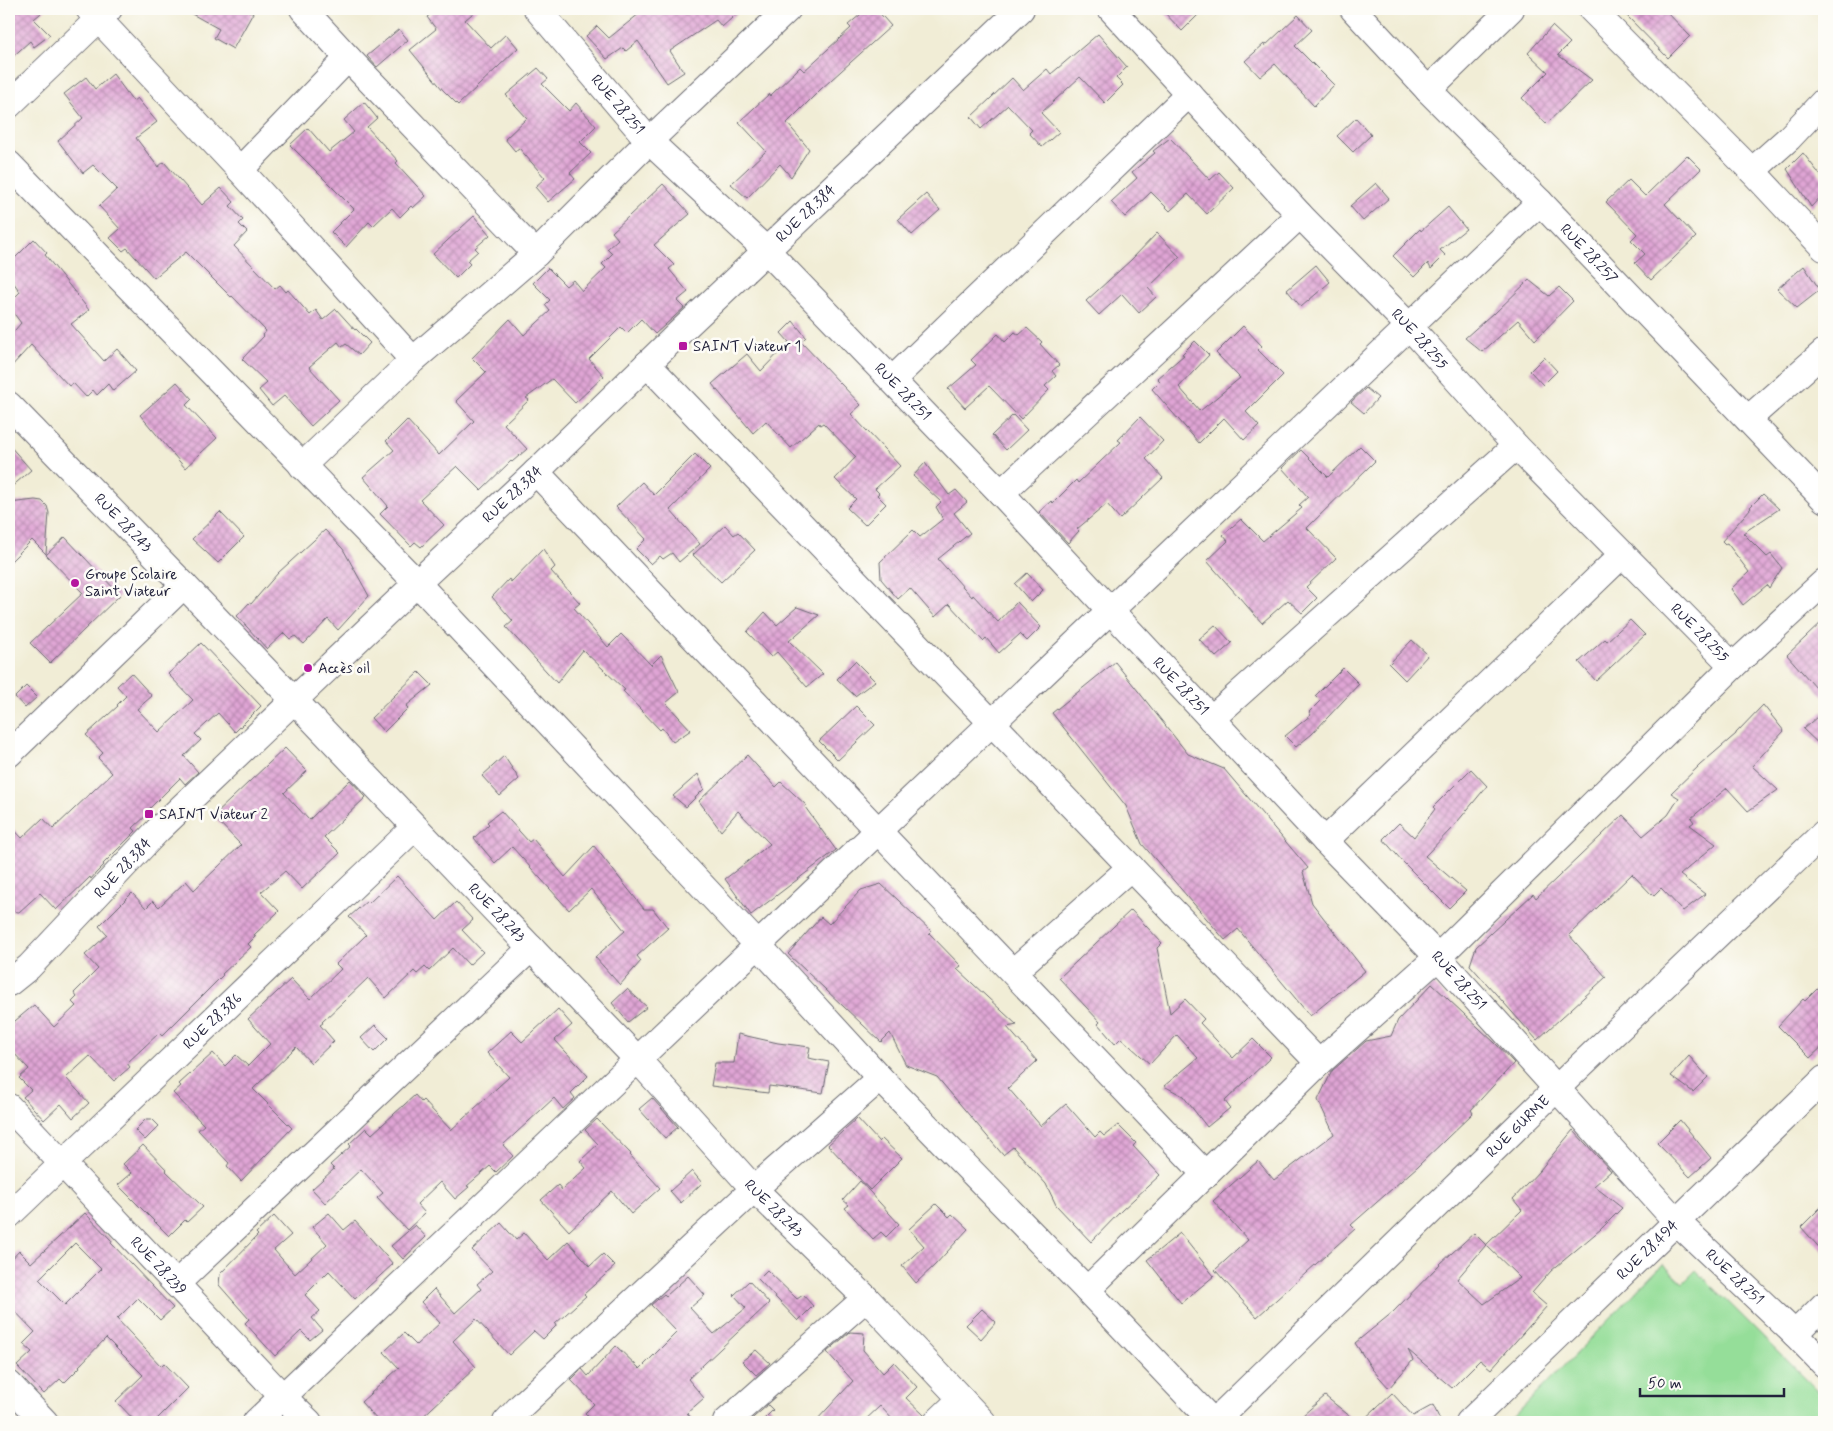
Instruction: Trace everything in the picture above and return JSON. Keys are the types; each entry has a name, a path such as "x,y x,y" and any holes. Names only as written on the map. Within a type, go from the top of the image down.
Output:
{"street":[{"path":"303,9 536,254"},
{"path":"302,466 413,360 536,254 649,141 788,9"},
{"name":"RUE 28.384","path":"9,983 29,967 158,830 1021,9"},
{"name":"RUE 28.255","path":"1111,9 1300,215 1409,326 1516,446 1733,666"},
{"name":"RUE 28.257","path":"1353,9 1428,90 1540,202 1824,499"},
{"path":"1428,90 1512,9"},
{"path":"1590,9 1752,171 1824,248"},
{"path":"9,105 99,12 413,360"},
{"name":"RUE 28.251","path":"550,14 649,141 766,250 1001,493 1325,841 1438,957 1676,1221 1796,1334 1824,1364"},
{"path":"240,170 348,58"},
{"path":"892,380 1189,94"},
{"path":"1752,171 1789,138 1824,101"},
{"path":"9,164 416,583 758,945 880,1078 1214,1422"},
{"path":"256,1422 1540,202"},
{"path":"1001,493 1300,215"},
{"path":"1748,419 1824,352"},
{"path":"647,364 1319,1063"},
{"name":"RUE 28.243","path":"9,405 184,585 638,1060 754,1189 866,1298 983,1422"},
{"path":"1211,719 1516,446"},
{"path":"536,472 1206,1175"},
{"path":"1325,841 1623,554"},
{"path":"1087,1290 1319,1063 1438,957 1733,666 1824,582"},
{"path":"9,754 184,585"},
{"name":"RUE 28.386","path":"9,1215 415,827"},
{"name":"RUE GURME","path":"1214,1422 1556,1089 1824,833"},
{"path":"1013,972 1131,868"},
{"path":"176,1284 530,948"},
{"path":"521,1417 754,1189 880,1078"},
{"name":"RUE 28.494","path":"1470,1422 1824,1079"},
{"name":"RUE 28.239","path":"9,1107 283,1397 309,1422"},
{"path":"726,1422 866,1298"},
{"path":"1796,1334 1824,1305"},
{"path":"9,1384 45,1422"},
{"path":"937,1422 961,1399"}],"green space":[{"path":"1663,1264 1683,1283 1696,1270 1824,1397 1824,1422 1509,1422"}],"building":[{"path":"13,9 46,9 34,19 50,35 34,47 30,41 9,60 9,13"},
{"path":"183,9 244,9 253,13 233,49 214,38 219,29"},
{"path":"437,9 478,9 465,20 491,48 506,34 518,48 458,105 410,50 436,29 427,17"},
{"path":"645,9 742,9 722,27 716,20 670,51 684,72 667,83 638,41 626,51 623,48 607,59 586,36 597,26 609,38"},
{"path":"867,9 876,9 891,26 821,89 787,123 809,149 791,177 780,164 747,198 731,184 766,151 739,122 800,67 804,71 851,28 848,25"},
{"path":"1161,9 1204,9 1182,31"},
{"path":"1635,9 1664,9 1690,36 1668,58 1627,16"},
{"path":"1298,15 1312,30 1295,46 1334,85 1314,106 1275,64 1260,77 1245,61 1264,44 1265,46"},
{"path":"1552,26 1570,43 1558,55 1592,80 1546,124 1522,98 1548,72 1528,53"},
{"path":"399,29 408,40 377,67 367,56"},
{"path":"1098,34 1127,67 1116,78 1123,85 1105,103 1080,77 1041,113 1059,132 1042,147 1029,133 1032,130 1008,105 981,129 971,117 1012,78 1023,90 1047,69 1051,74"},
{"path":"538,68 548,79 542,84 569,111 576,103 596,126 580,142 591,153 570,173 575,179 548,202 535,187 545,178 519,148 515,151 505,139 527,118 506,95"},
{"path":"113,74 133,101 137,98 157,122 136,138 158,167 164,162 202,205 221,188 234,202 230,206 243,220 239,224 247,232 234,246 275,289 280,285 286,292 288,290 310,315 316,310 323,320 336,309 370,343 359,355 346,344 342,347 338,342 309,367 339,400 311,426 284,396 272,406 259,390 267,383 242,359 264,336 266,331 186,252 154,278 127,248 123,251 110,238 120,229 99,206 117,189 93,165 83,173 58,141 83,118 64,94 86,77 95,89"},
{"path":"364,102 377,118 367,127 426,196 413,208 411,206 400,217 392,208 373,226 369,222 346,247 331,232 354,209 290,145 308,128 329,152 354,132 344,120"},
{"path":"1356,118 1371,135 1353,152 1337,136"},
{"path":"1170,138 1210,180 1219,172 1234,188 1207,214 1188,194 1170,211 1151,192 1125,217 1111,202 1137,178 1132,172 1155,153 1153,151"},
{"path":"1803,153 1824,180 1824,193 1811,207 1787,169"},
{"path":"1687,155 1701,169 1665,204 1696,237 1651,280 1635,263 1645,254 1631,240 1637,234 1606,202 1629,180 1645,196"},
{"path":"1376,183 1389,198 1363,221 1350,206"},
{"path":"663,184 690,214 654,245 674,265 669,269 688,292 677,301 684,308 655,334 641,319 627,333 621,327 589,359 604,376 575,403 552,379 526,398 529,400 504,424 527,449 511,461 481,490 457,466 420,500 444,525 421,547 415,542 411,546 380,514 388,506 363,477 394,450 386,441 407,420 439,455 474,421 456,401 486,372 472,358 510,319 524,335 550,311 545,305 550,300 533,283 548,268 566,286 573,280 582,291 606,268 602,264 612,254 607,249 618,239 612,232"},
{"path":"926,194 940,210 912,235 898,219"},
{"path":"1448,207 1466,229 1440,250 1445,255 1431,269 1428,263 1414,277 1393,256 1420,229 1421,231"},
{"path":"474,216 490,235 475,248 478,251 467,261 470,264 456,278 433,254"},
{"path":"1157,233 1180,257 1148,288 1156,297 1139,313 1122,294 1099,315 1086,301 1131,260"},
{"path":"34,239 47,253 45,255 89,310 71,324 104,361 117,349 136,371 113,391 108,384 97,395 93,390 86,397 73,383 69,386 31,345 9,369 9,337 21,323 9,307 9,303 20,292 9,276 9,264"},
{"path":"1316,265 1330,282 1301,307 1287,290"},
{"path":"1804,266 1820,290 1797,308 1777,289"},
{"path":"1529,280 1549,296 1559,287 1573,301 1535,340 1518,320 1482,352 1465,338 1494,314"},
{"path":"793,321 806,337 801,342 861,405 851,414 900,466 875,489 879,493 877,495 886,504 865,525 847,508 856,499 835,479 856,457 823,423 820,425 819,423 791,448 766,421 753,433 712,384 747,354 761,371 789,342 781,333"},
{"path":"1243,326 1262,346 1258,350 1283,375 1246,412 1259,426 1244,440 1224,418 1199,443 1152,389 1160,381 1157,378 1184,355 1182,354 1195,341 1209,355 1179,387 1200,411 1240,378 1216,353"},
{"path":"1027,328 1042,342 1040,344 1059,365 1052,371 1056,376 1045,386 1049,390 1021,419 989,386 965,408 948,389 976,365 971,360 998,334 1005,342 1015,332 1019,335"},
{"path":"1544,357 1557,371 1543,385 1530,371"},
{"path":"177,382 192,399 186,405 217,438 185,468 140,415"},
{"path":"1366,388 1378,398 1364,413 1351,402"},
{"path":"1013,415 1027,430 1006,450 992,435"},
{"path":"1140,417 1163,441 1146,459 1163,478 1120,519 1107,504 1077,529 1079,531 1068,543 1039,512 1051,501 1053,503 1076,480 1078,483 1121,442 1118,440"},
{"path":"9,445 31,470 9,489"},
{"path":"1360,446 1375,461 1307,528 1336,558 1306,587 1317,598 1302,613 1288,600 1262,623 1207,561 1228,541 1223,535 1241,519 1263,541 1302,508 1299,505 1308,497 1282,468 1301,450 1328,477"},
{"path":"695,454 710,469 670,510 700,544 679,562 672,553 663,559 660,556 651,564 636,549 646,539 616,507 642,482 654,495"},
{"path":"925,463 949,495 956,490 967,502 954,513 970,533 938,559 972,597 973,595 998,622 1017,602 1041,627 1027,641 1020,634 999,653 986,638 983,641 949,604 935,617 910,588 898,599 881,579 880,562 913,530 920,537 943,519 936,507 941,502 913,476"},
{"path":"1763,494 1779,509 1743,533 1767,557 1771,554 1782,568 1769,588 1767,585 1743,605 1731,589 1749,572 1727,543 1725,544 1722,541"},
{"path":"42,501 47,506 49,513 46,554 32,540 9,563 9,503"},
{"path":"220,512 244,537 218,563 192,539"},
{"path":"725,525 734,535 738,532 755,550 721,582 693,555"},
{"path":"325,530 343,549 369,596 338,630 328,619 304,644 295,636 290,639 284,633 267,649 237,616 249,603 251,604 278,573"},
{"path":"65,537 120,595 50,663 30,643 83,593 46,555"},
{"path":"543,549 555,567 551,571 580,603 574,608 608,647 621,634 651,665 661,655 679,692 666,703 691,730 673,742 662,728 660,730 623,691 625,690 583,650 557,683 506,627 513,621 492,597 509,579 511,582"},
{"path":"1027,573 1043,590 1031,602 1015,584"},
{"path":"797,607 819,615 789,641 823,674 807,687 777,652 771,657 747,632 765,612 777,625"},
{"path":"1630,620 1645,635 1596,681 1579,662 1605,639 1607,641"},
{"path":"1824,620 1824,697 1787,655"},
{"path":"1215,625 1232,643 1216,657 1199,639"},
{"path":"1412,640 1428,655 1405,680 1389,664"},
{"path":"201,643 261,706 235,732 218,713 195,734 201,740 184,756 198,772 185,784 180,778 146,812 148,814 133,828 136,831 103,864 91,879 90,877 56,910 40,893 19,912 9,911 9,824 22,838 43,818 53,829 112,773 98,758 103,753 86,735 118,706 126,696 117,686 131,673 152,696 137,709 159,732 193,700 168,674"},
{"path":"855,661 875,681 855,696 837,679"},
{"path":"1115,662 1188,754 1224,769 1308,868 1303,872 1312,903 1365,971 1310,1016 1238,929 1225,940 1142,844 1126,806 1052,713"},
{"path":"1343,668 1359,684 1312,734 1296,747 1285,736 1311,715 1309,712 1320,701 1315,696"},
{"path":"419,672 432,685 406,706 408,708 384,732 371,718"},
{"path":"26,686 37,697 25,708 15,697"},
{"path":"1763,705 1784,731 1752,766 1778,790 1748,811 1727,788 1691,818 1694,822 1690,825 1716,844 1680,875 1705,894 1683,911 1661,888 1653,896 1632,874 1569,935 1606,977 1537,1040 1470,965 1476,947 1533,894 1536,898 1623,815 1643,836 1668,815 1679,798 1671,793 1736,734"},
{"path":"856,706 875,725 838,760 819,741"},
{"path":"1824,711 1824,749 1803,729"},
{"path":"285,748 307,771 284,793 309,820 350,780 366,797 324,837 340,853 302,889 285,871 261,892 279,911 254,935 256,936 248,944 251,947 162,1036 159,1033 127,1063 130,1067 114,1081 90,1056 66,1078 89,1103 73,1118 61,1104 44,1120 23,1097 31,1090 19,1078 29,1069 9,1048 9,1026 34,1005 54,1027 76,1006 72,1002 77,997 74,993 98,969 85,955 107,935 99,926 132,893 146,908 153,901 159,907 186,881 194,890 241,845 213,816"},
{"path":"747,755 776,787 781,782 806,805 805,807 836,850 751,915 725,879 770,844 738,811 721,831 699,801"},
{"path":"504,756 519,779 500,796 482,776"},
{"path":"1471,769 1487,786 1453,827 1425,856 1466,891 1449,908 1383,839 1399,823 1414,837 1435,809 1433,807"},
{"path":"698,774 704,789 686,807 673,796"},
{"path":"501,811 529,842 533,839 565,877 594,846 644,909 653,909 668,928 637,956 641,961 620,985 595,957 625,931 591,889 569,910 512,847 495,863 474,838 489,824 487,822"},
{"path":"397,876 437,920 456,902 473,920 462,930 483,952 469,965 453,948 429,971 425,967 417,974 414,971 386,998 368,978 320,1025 334,1041 311,1063 296,1047 253,1089 292,1128 241,1181 227,1166 229,1163 198,1130 204,1125 173,1093 181,1086 179,1084 213,1053 225,1066 236,1055 248,1066 270,1044 248,1019 291,979 310,999 341,969 336,964 366,935 349,917 367,901 369,903"},
{"path":"881,884 931,931 929,933 961,966 957,969 1017,1025 1007,1027 1037,1061 1008,1088 1041,1126 1066,1104 1095,1137 1100,1132 1104,1136 1118,1125 1136,1143 1133,1146 1160,1175 1091,1242 1056,1205 1046,1184 1013,1147 1003,1155 937,1077 906,1065 890,1033 881,1042 788,954 821,917 829,924 861,890"},
{"path":"1131,910 1162,943 1157,948 1170,1013 1185,999 1204,1019 1200,1023 1233,1058 1253,1039 1271,1057 1225,1101 1230,1108 1207,1127 1183,1096 1164,1086 1198,1058 1177,1035 1150,1064 1121,1038 1115,1044 1098,1024 1100,1022 1059,978"},
{"path":"1824,982 1824,1045 1810,1058 1778,1026 1803,999 1805,1001"},
{"path":"1432,984 1514,1063 1471,1110 1473,1113 1418,1166 1351,1225 1355,1229 1257,1317 1215,1270 1248,1240 1213,1201 1258,1161 1274,1180 1334,1134 1318,1100 1332,1071 1366,1041 1391,1036 1398,1020"},
{"path":"627,989 647,1007 628,1022 612,1003"},
{"path":"558,1009 572,1025 555,1040 588,1076 571,1093 575,1098 563,1109 554,1098 503,1145 513,1156 496,1172 490,1166 455,1199 440,1182 417,1204 425,1213 407,1230 377,1198 383,1193 361,1169 325,1203 312,1189 334,1169 330,1165 351,1146 349,1144 366,1128 372,1134 415,1095 421,1102 423,1100 451,1130 509,1077 487,1053 511,1031 522,1042"},
{"path":"375,1025 388,1038 374,1052 361,1038"},
{"path":"738,1034 778,1043 810,1047 808,1058 829,1062 823,1093 769,1086 768,1093 711,1086 715,1063 734,1063"},
{"path":"1689,1056 1708,1077 1693,1092 1671,1076"},
{"path":"652,1098 678,1127 665,1138 639,1109"},
{"path":"857,1118 879,1142 882,1139 902,1158 870,1190 828,1145"},
{"path":"146,1119 152,1119 159,1126 145,1140 135,1130"},
{"path":"597,1119 631,1154 660,1188 631,1214 612,1191 569,1231 541,1200 558,1185 562,1190 586,1168 580,1161 598,1144 585,1130"},
{"path":"1680,1120 1711,1158 1690,1177 1657,1143"},
{"path":"1573,1130 1611,1171 1594,1186 1622,1208 1601,1229 1551,1271 1532,1293 1547,1306 1491,1369 1480,1360 1452,1388 1408,1350 1413,1360 1389,1388 1372,1369 1355,1343 1393,1312 1441,1263 1474,1233 1486,1245 1522,1210 1513,1199","holes":["1486,1245 1520,1278 1484,1304 1457,1279"]},
{"path":"143,1145 166,1171 203,1207 187,1222 185,1220 169,1236 118,1185 132,1173 123,1164"},
{"path":"692,1171 702,1183 681,1203 670,1191"},
{"path":"860,1181 899,1224 886,1237 881,1232 873,1239 845,1208 849,1205 843,1200"},
{"path":"936,1204 949,1217 952,1214 968,1229 916,1283 902,1266 924,1246 909,1229"},
{"path":"1824,1204 1824,1253 1801,1227"},
{"path":"85,1213 173,1308 160,1320 138,1298 117,1319 161,1366 164,1363 188,1388 154,1422 136,1422 116,1401 143,1375 106,1338 64,1383 60,1379 44,1394 17,1366 32,1352 23,1344 35,1332 9,1305 9,1262 19,1251 31,1263","holes":["75,1243 101,1269 65,1305 39,1279"]},
{"path":"329,1213 344,1230 355,1221 393,1264 355,1299 329,1271 305,1295 320,1311 312,1318 322,1330 310,1340 301,1331 275,1356 245,1323 249,1319 219,1285 220,1274 258,1235 256,1233 274,1216 291,1235 274,1250 295,1274 327,1244 312,1227"},
{"path":"501,1223 516,1240 524,1233 548,1260 568,1241 590,1266 603,1254 615,1266 584,1294 586,1296 555,1324 556,1326 543,1339 534,1331 509,1355 476,1319 453,1341 476,1367 417,1422 379,1422 361,1402 399,1368 384,1352 404,1333 416,1345 440,1323 421,1302 434,1289 455,1313 481,1289 477,1284 492,1271 472,1250"},
{"path":"415,1225 426,1237 403,1259 391,1246"},
{"path":"1180,1233 1214,1276 1181,1303 1147,1260"},
{"path":"767,1270 797,1299 803,1295 813,1306 798,1321 758,1279"},
{"path":"688,1276 705,1295 690,1308 714,1334 746,1308 734,1295 749,1281 769,1303 688,1379 704,1398 687,1413 695,1422 594,1422 585,1413 594,1404 571,1380 582,1369 588,1376 616,1346 640,1369 677,1332 651,1305 664,1294 666,1296"},
{"path":"982,1309 996,1322 981,1339 966,1325"},
{"path":"850,1332 864,1333 863,1350 883,1373 894,1362 917,1387 906,1398 924,1415 922,1422 895,1422 880,1406 863,1422 815,1422 853,1381 827,1352"},
{"path":"756,1350 770,1363 756,1375 742,1361"},
{"path":"1392,1393 1413,1416 1433,1405 1441,1422 1361,1422"},
{"path":"1325,1396 1357,1422 1295,1422"},
{"path":"768,1405 773,1410 761,1422 748,1422"}],"place":[{"name":"SAINT Viateur 1","path":"683,346"},
{"name":"Groupe Scolaire Saint Viateur","path":"75,583"},
{"name":"Accès oil","path":"308,668"},
{"name":"SAINT Viateur 2","path":"149,814"}]}
